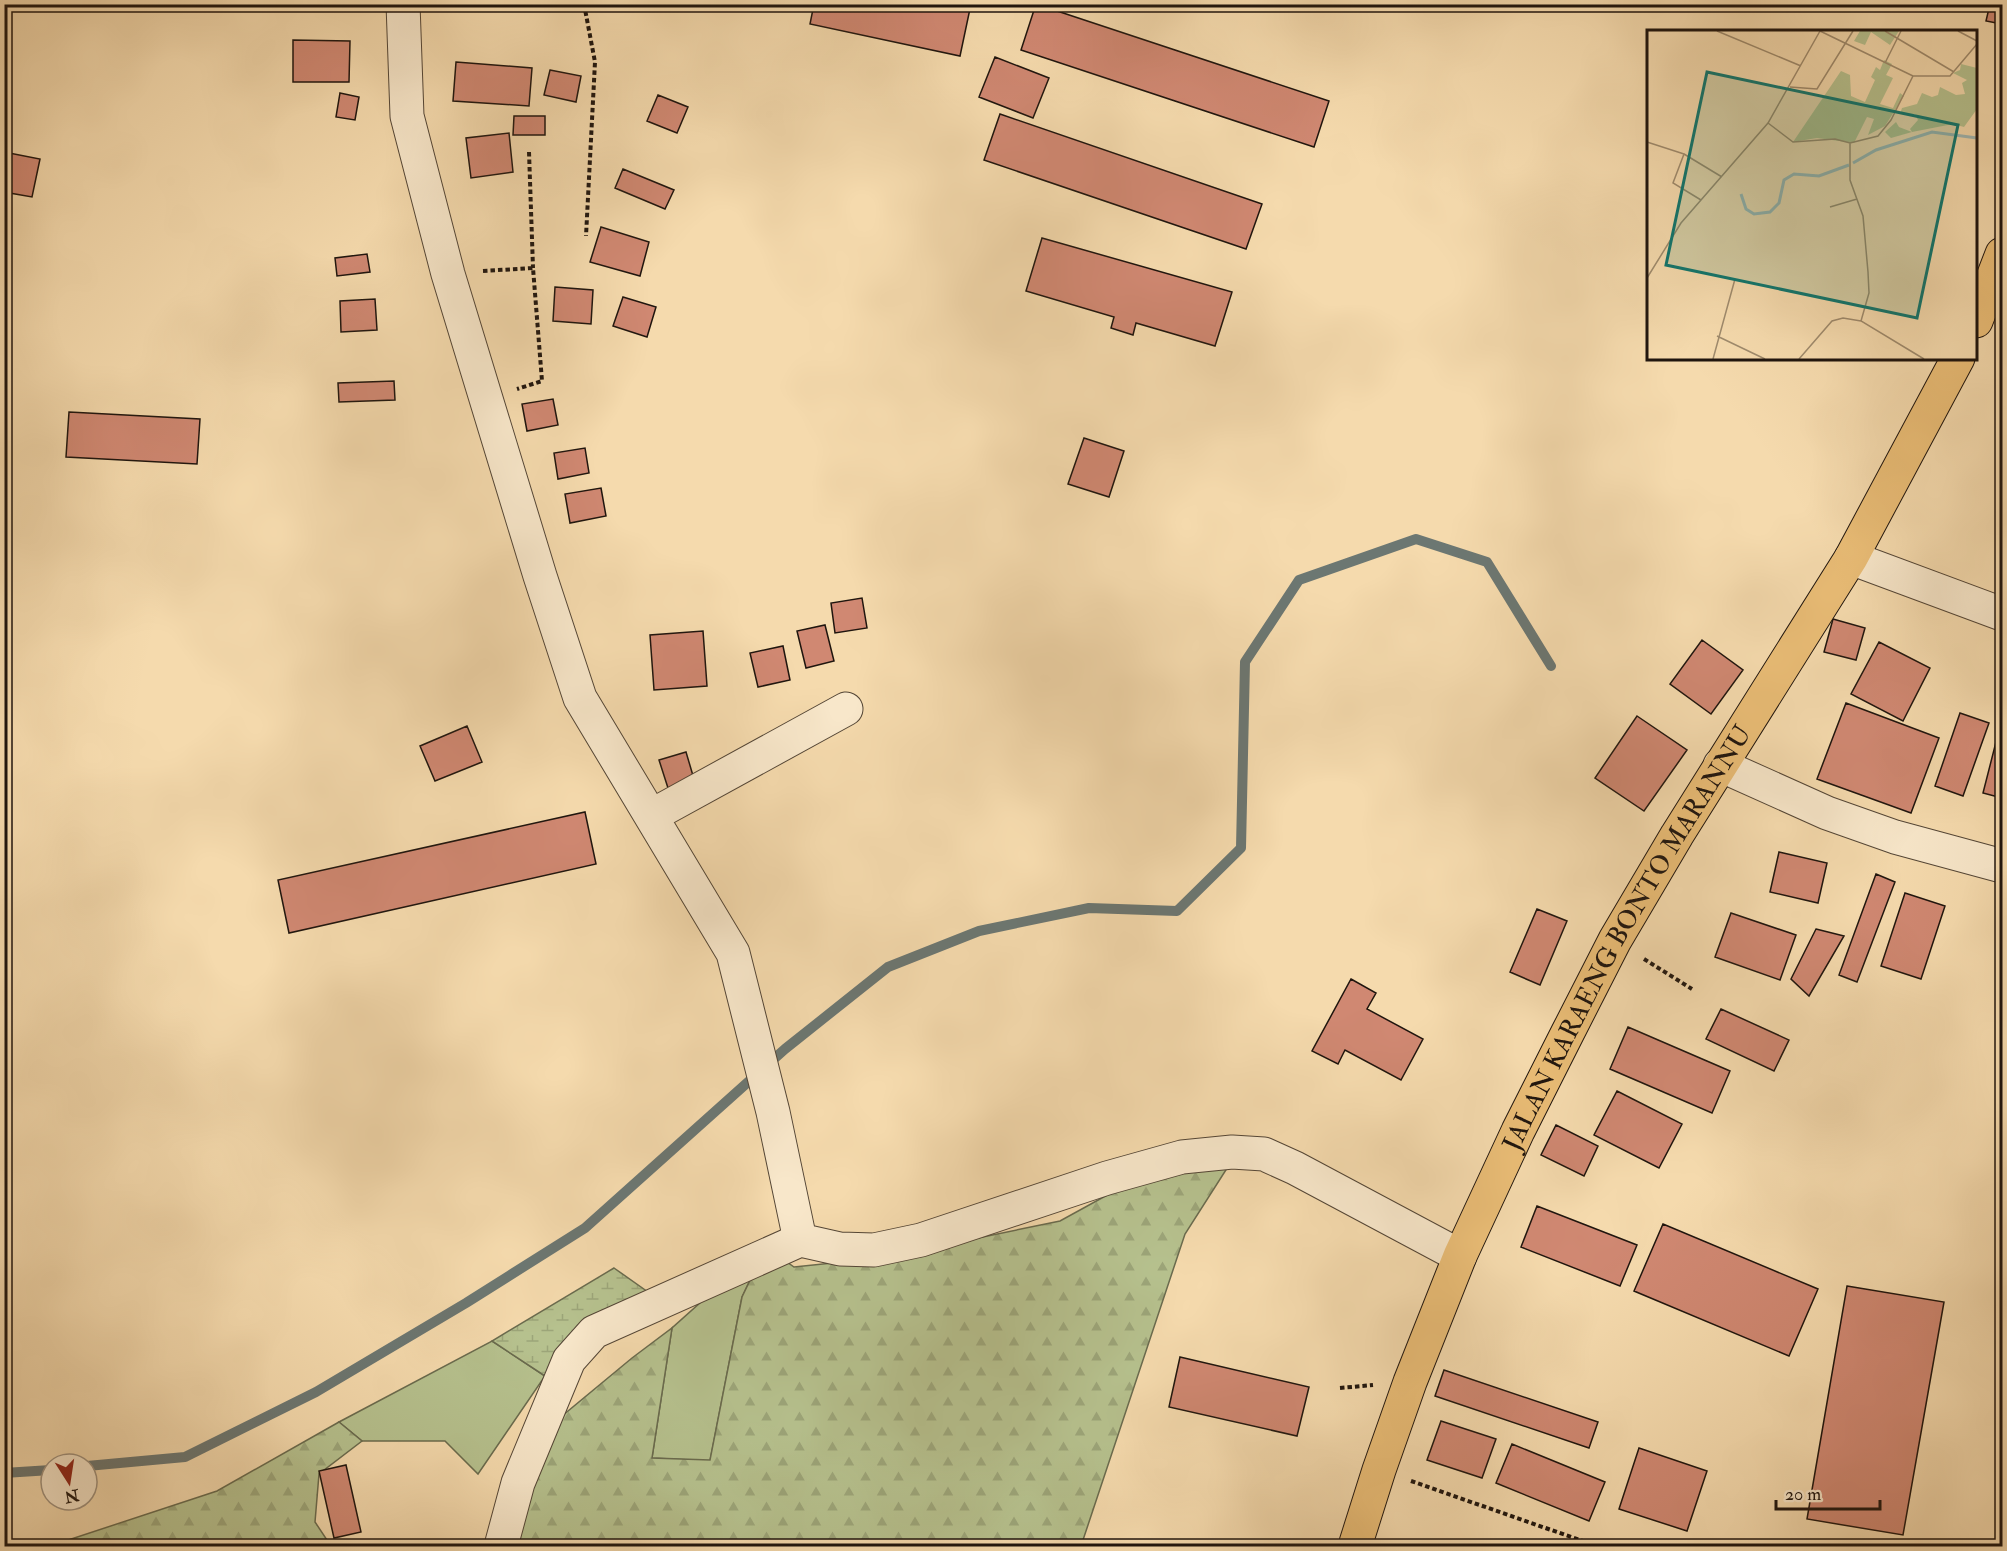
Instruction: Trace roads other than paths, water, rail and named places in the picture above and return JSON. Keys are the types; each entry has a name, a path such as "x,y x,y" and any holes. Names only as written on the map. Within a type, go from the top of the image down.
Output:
{"main road":[{"path":"1977,318 2002,254"},
{"name":"JALAN KARAENG BONTO MARANNU","path":"1355,1546 1410,1382 1460,1256 1518,1131 1615,940 1720,765 1851,558 1957,360"}],"street":[{"path":"403,4 408,116 448,274 540,576 580,698 733,953 773,1112 800,1240"},
{"path":"1851,558 2002,614"},
{"path":"651,816 846,710"},
{"path":"1720,765 1827,813 1895,837 2002,866"},
{"path":"501,1546 518,1483 569,1360 594,1332 800,1240 840,1249 874,1250 921,1240 1107,1178 1182,1156 1232,1152 1264,1154 1295,1168 1460,1256"}],"waterway":[{"path":"99,1465 185,1457 316,1392 466,1303 585,1228 785,1049 888,967 979,931 1089,908 1177,911 1241,848 1245,662 1299,580 1416,539 1487,562 1551,666"},
{"path":"4,1473 39,1471"}]}
